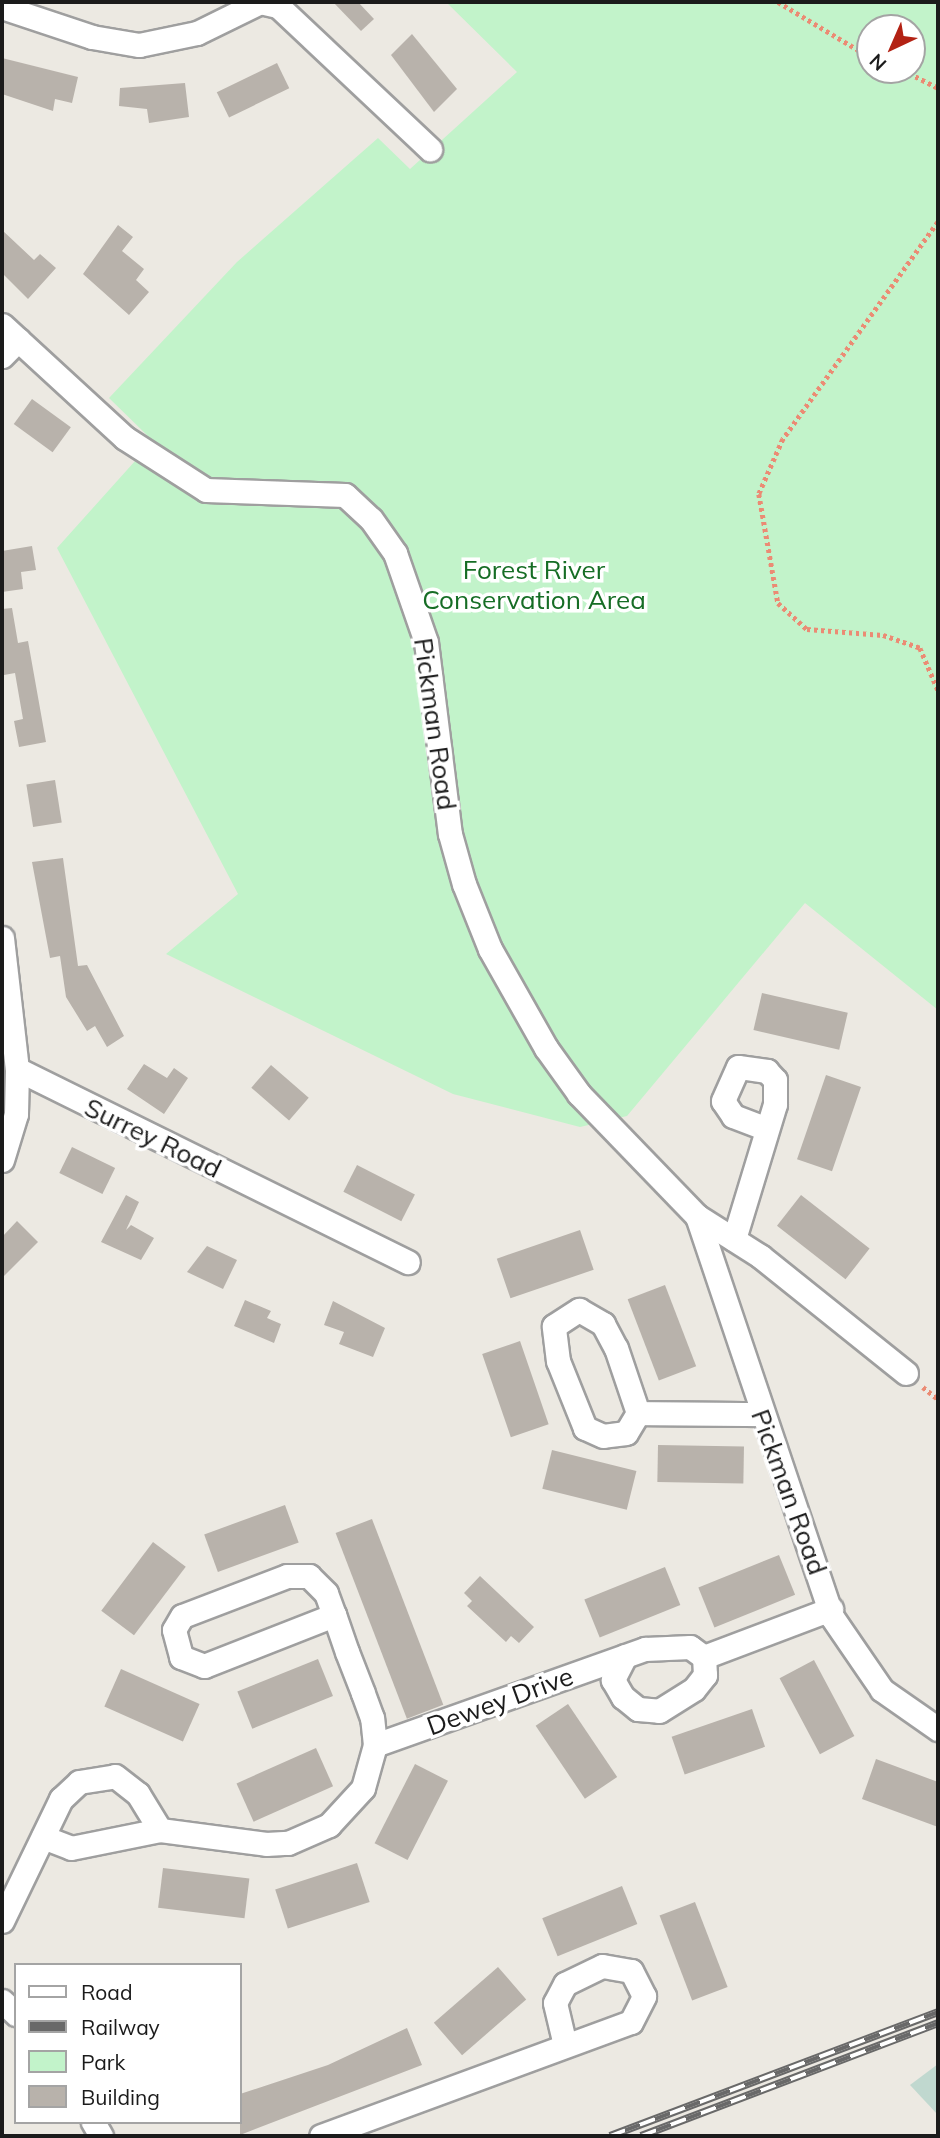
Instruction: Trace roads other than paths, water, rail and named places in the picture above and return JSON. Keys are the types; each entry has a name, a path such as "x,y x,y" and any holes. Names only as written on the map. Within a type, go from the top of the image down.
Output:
{"street":[{"path":"2,6 139,45 197,33 260,2 278,6 430,149"},
{"path":"2,356 10,332"},
{"name":"Pickman Road","path":"10,332 125,438 206,490 345,495 371,519 396,553 426,642 450,834 490,949 579,1094 697,1216 734,1239 906,1373"},
{"path":"2,938 17,1069 16,1114 2,1160"},
{"name":"Surrey Road","path":"17,1069 408,1262"},
{"path":"734,1239 764,1128"},
{"name":"Pickman Road","path":"697,1216 831,1609 877,1684 905,1712 938,1729"},
{"path":"579,1310 603,1324 638,1413 626,1433 603,1436 585,1428 551,1336 560,1318 579,1310"},
{"path":"638,1413 762,1413"},
{"path":"43,1837 71,1848 160,1829 266,1844 310,1835 348,1808 363,1788 375,1745 372,1718 326,1593 309,1576 287,1576 182,1616 174,1647 192,1665 204,1666 334,1615"},
{"path":"704,1657 831,1609"},
{"name":"Dewey Drive","path":"375,1745 625,1656 670,1646 690,1647 704,1657 705,1675 694,1689 659,1711 638,1709 623,1697 613,1680 625,1656"},
{"path":"2,1922 61,1799 97,1775 115,1776 138,1794 160,1829"},
{"path":"321,2136 565,2045"}],"railway":[{"path":"610,2136 938,2012"},
{"path":"641,2136 938,2023"}],"park label":[{"name":"Forest River Conservation Area","path":"534,585"}]}
